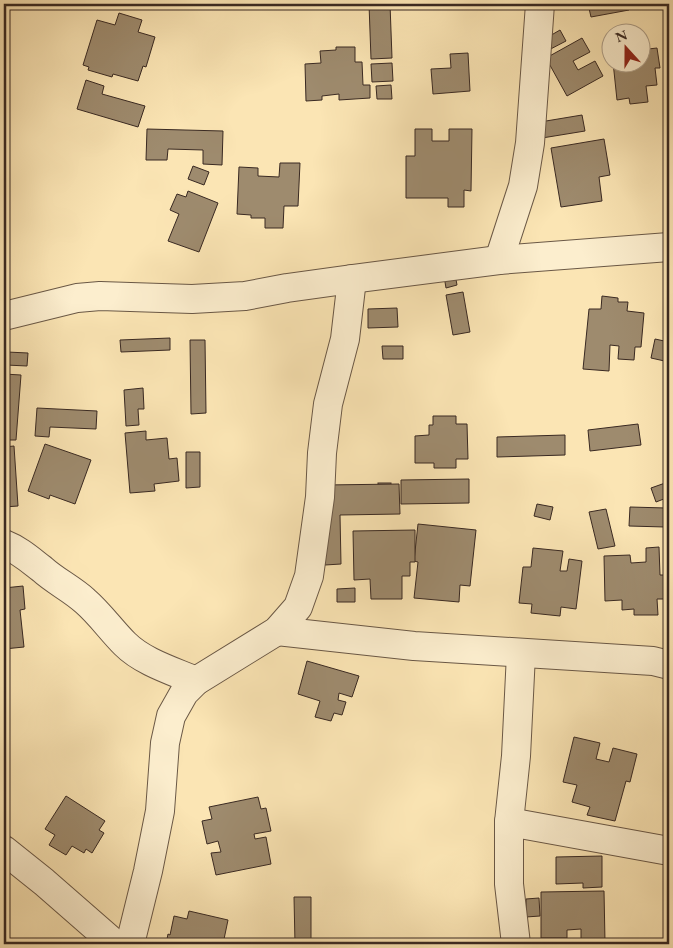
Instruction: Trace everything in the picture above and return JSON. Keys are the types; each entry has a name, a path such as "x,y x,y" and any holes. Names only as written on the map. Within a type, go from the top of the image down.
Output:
{"street":[{"path":"499,260 523,186 530,143 540,4"},
{"path":"4,316 77,298 100,296 192,299 245,296 287,288 499,260 669,247"},
{"path":"130,944 160,811 165,743 171,716 184,693 196,680 277,630 298,607 309,576 320,497 322,453 328,404 345,339 352,279"},
{"path":"4,544 16,548 29,557 41,569 85,601 125,644 133,650 162,667 196,680"},
{"path":"277,630 414,646 653,661 669,665"},
{"path":"516,944 509,884 509,822 516,756 521,654"},
{"path":"509,822 669,851"},
{"path":"4,850 115,944"}],"building":[{"path":"369,4 390,4 392,58 371,59"},
{"path":"588,4 635,4 627,5 629,10 591,17"},
{"path":"119,13 142,20 138,32 155,37 146,67 143,66 138,81 113,74 112,77 88,70 89,67 83,65 97,20 115,25"},
{"path":"560,30 566,41 541,54 536,44"},
{"path":"582,38 590,52 573,61 578,70 595,61 603,76 567,96 546,58"},
{"path":"336,47 355,47 355,62 362,62 363,85 370,85 370,98 339,100 339,94 322,96 322,100 306,101 305,64 321,63 320,51 336,50"},
{"path":"657,48 660,68 655,68 657,85 646,86 648,102 630,104 629,98 617,100 614,72 650,72 650,49"},
{"path":"468,53 470,91 433,94 431,69 451,68 450,54"},
{"path":"392,63 393,81 372,82 371,64"},
{"path":"86,80 104,86 102,94 145,106 138,127 77,109"},
{"path":"391,85 392,99 377,99 376,86"},
{"path":"582,115 585,131 542,138 540,122"},
{"path":"147,129 223,131 222,165 203,164 203,150 168,149 167,160 146,160"},
{"path":"415,129 432,129 432,141 449,141 449,129 472,129 471,191 464,190 464,207 448,207 448,198 406,198 406,156 415,156"},
{"path":"604,139 610,175 599,177 602,201 561,207 551,148"},
{"path":"280,163 300,163 298,206 284,206 283,228 265,228 265,218 251,218 251,215 237,214 239,167 258,168 258,176 279,177"},
{"path":"193,166 209,172 204,185 188,179"},
{"path":"188,191 218,203 199,252 168,241 179,214 170,210 177,194 186,197"},
{"path":"455,274 457,285 446,288 444,276"},
{"path":"463,292 470,332 453,335 446,295"},
{"path":"602,296 618,298 618,302 628,302 627,311 644,313 641,347 635,347 634,360 618,359 619,346 610,345 609,371 583,369 589,309 601,309"},
{"path":"397,308 398,327 368,328 368,309"},
{"path":"170,338 170,350 121,352 120,340"},
{"path":"655,339 669,342 669,362 651,358"},
{"path":"190,340 205,340 206,413 191,414"},
{"path":"382,346 403,346 403,359 383,359"},
{"path":"7,352 28,353 27,366 6,365"},
{"path":"4,374 21,375 16,440 4,440"},
{"path":"143,388 144,409 138,409 139,425 126,426 124,390"},
{"path":"37,408 97,411 96,429 50,427 49,437 35,436"},
{"path":"433,416 456,416 456,424 467,424 468,459 456,459 456,468 434,468 434,463 415,463 415,436 429,435 429,425 433,425"},
{"path":"638,424 641,445 590,451 588,430"},
{"path":"146,431 146,440 167,438 169,459 177,458 179,481 154,484 155,491 130,493 125,433"},
{"path":"565,435 565,455 497,457 497,437"},
{"path":"45,444 91,460 75,504 50,495 49,499 28,491"},
{"path":"14,446 18,506 4,507 4,447"},
{"path":"186,452 200,452 200,487 186,488"},
{"path":"469,479 469,503 401,504 401,480"},
{"path":"668,482 669,497 656,502 651,488"},
{"path":"378,483 391,483 391,511 378,511"},
{"path":"399,484 400,514 340,515 341,564 325,565 325,485"},
{"path":"537,504 553,507 550,520 534,516"},
{"path":"630,507 666,508 665,527 629,526"},
{"path":"606,509 615,546 598,549 589,512"},
{"path":"418,524 476,530 470,586 460,585 459,602 414,598 418,562 414,561"},
{"path":"415,530 415,562 410,562 410,576 402,576 402,599 371,599 370,579 354,580 353,531"},
{"path":"659,547 660,575 666,575 666,599 657,599 658,615 634,615 634,609 622,610 622,600 605,601 604,556 630,555 631,563 646,562 646,548"},
{"path":"533,548 563,551 560,571 567,571 569,559 582,561 576,609 561,607 560,616 531,613 532,604 519,603 523,567 531,567"},
{"path":"23,586 25,609 20,610 24,647 4,649 4,588"},
{"path":"355,588 355,602 337,602 337,589"},
{"path":"307,661 359,676 352,697 339,693 338,700 346,702 342,715 334,713 331,721 315,717 320,701 298,694"},
{"path":"574,737 600,743 596,759 609,762 613,748 637,754 630,782 626,781 615,821 587,815 590,807 572,802 577,785 563,782"},
{"path":"66,796 105,821 99,830 104,833 92,853 86,849 84,853 72,846 66,855 49,845 55,835 45,829"},
{"path":"258,797 261,809 266,808 271,831 254,834 255,839 266,837 271,864 216,875 211,853 221,852 218,841 207,844 202,821 212,819 209,807"},
{"path":"602,856 602,887 583,888 583,883 556,884 556,857"},
{"path":"604,891 605,942 581,942 581,929 567,930 567,938 541,938 541,892"},
{"path":"294,897 311,897 311,944 295,944"},
{"path":"539,898 540,916 526,917 526,899"},
{"path":"189,911 228,920 223,944 166,944 174,916 187,919"}]}
